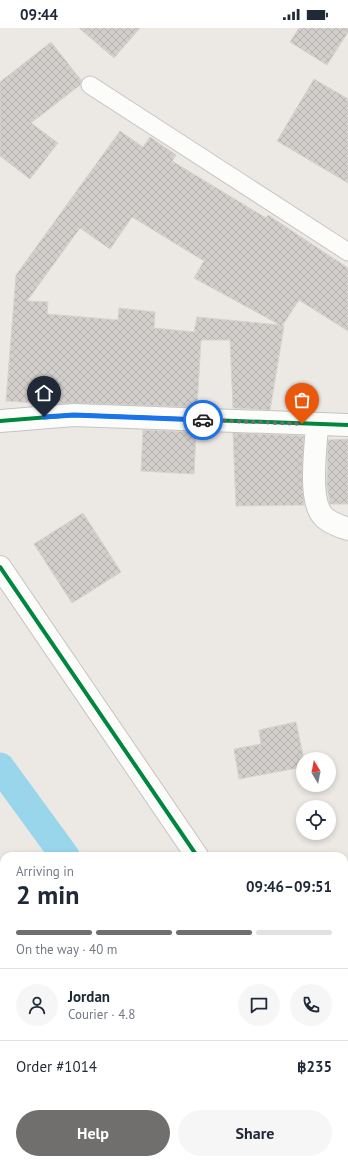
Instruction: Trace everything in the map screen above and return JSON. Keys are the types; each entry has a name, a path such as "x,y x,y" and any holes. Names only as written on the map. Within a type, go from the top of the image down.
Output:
{"street":[{"path":"0,421 74,415 348,425"},
{"path":"317,425 315,483 316,506 324,517 348,529"},
{"path":"0,567 194,852"}],"lane":[{"path":"90,85 348,252"}],"building":[{"path":"79,28 140,28 114,58"},
{"path":"299,28 348,28 348,32 327,65 290,42"},
{"path":"51,42 81,80 80,85 31,123 58,143 30,179 0,156 0,82"},
{"path":"314,79 348,99 348,183 277,141"},
{"path":"120,131 143,147 150,137 176,155 172,161 266,218 268,215 348,268 348,331 299,300 282,326 284,326 270,410 233,408 230,340 201,340 197,407 74,403 51,404 6,401 16,275","holes":["132,217 204,261 194,278 280,325 197,317 194,332 154,328 155,312 119,308 118,320 47,314 48,302 27,301 80,228 110,249"]},
{"path":"143,430 196,432 194,474 141,471"},
{"path":"233,433 304,436 302,473 304,505 236,506"},
{"path":"348,439 348,504 330,504 327,485 328,440"},
{"path":"83,513 121,572 72,603 34,544"},
{"path":"296,722 302,752 296,752 296,768 239,779 234,749 261,744 259,730"}],"waterway":[{"path":"0,767 62,852"}],"cycle path":[{"path":"0,421 74,415 348,425"},
{"path":"0,567 194,852"}],"way so far":[{"path":"203,420 302,424"}],"route":[{"path":"44,417 74,415 203,420"}]}
